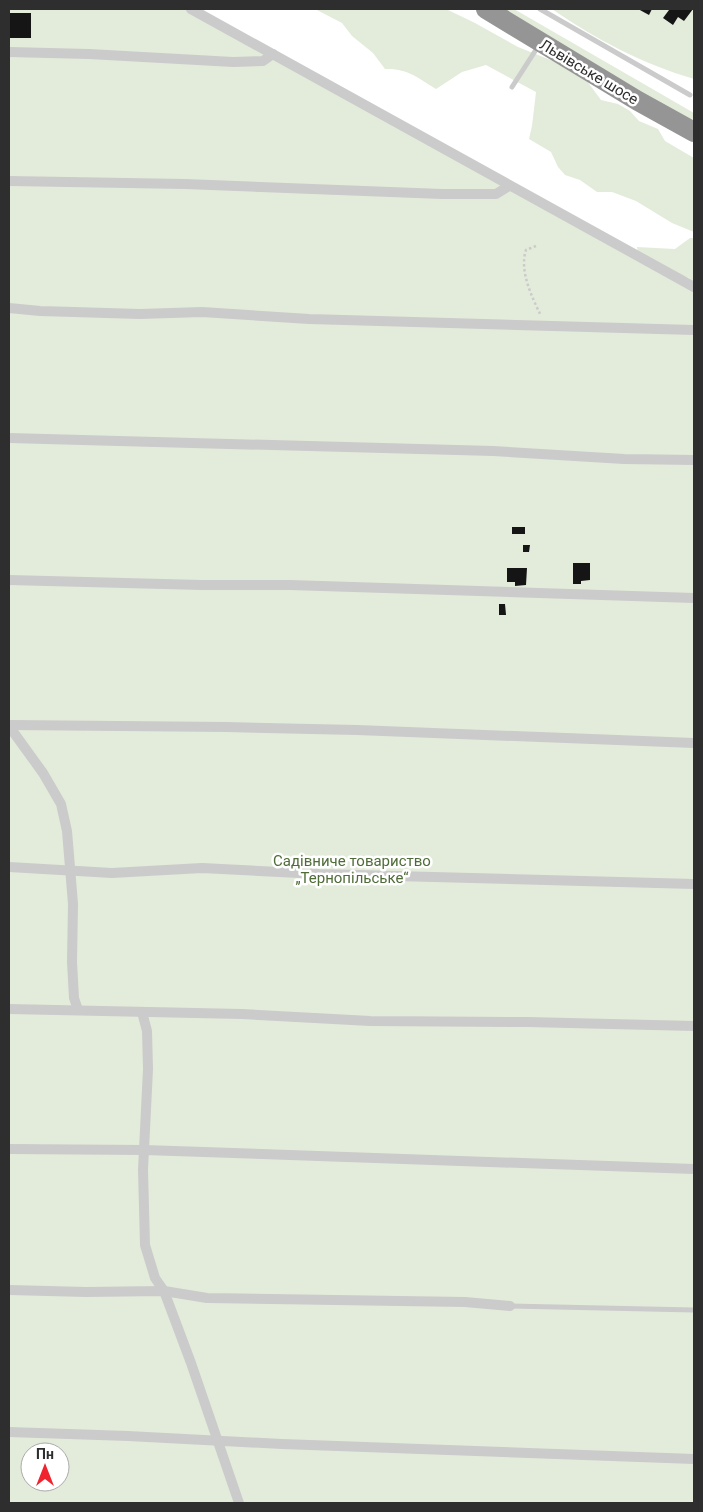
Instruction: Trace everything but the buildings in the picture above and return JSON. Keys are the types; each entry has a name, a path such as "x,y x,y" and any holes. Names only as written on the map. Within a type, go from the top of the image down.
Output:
{"highway":[{"name":"Львівське шосе","path":"486,9 638,101 694,132"}],"street":[{"path":"191,9 694,287"},
{"path":"9,52 89,54 233,62 263,61 273,54"},
{"path":"9,181 185,184 442,194 496,194 509,186"},
{"path":"9,308 40,311 140,314 202,312 309,319 694,330"},
{"path":"9,438 493,451 624,459 694,460"},
{"path":"9,580 202,585 290,585 694,598"},
{"path":"9,725 301,729 694,743"},
{"path":"9,725 43,773 61,804 67,831 73,904 72,962 74,998 78,1010"},
{"path":"9,867 112,873 202,868 319,874 694,884"},
{"path":"9,1009 242,1014 370,1021 694,1026"},
{"path":"142,1012 147,1031 148,1069 144,1150 145,1245 155,1278 164,1291 191,1363 239,1503"},
{"path":"9,1149 144,1150 694,1169"},
{"path":"9,1290 86,1292 164,1291 207,1298 465,1302 510,1306"},
{"path":"9,1432 694,1459"}],"lane":[{"path":"540,9 690,95"},
{"path":"512,88 540,42"},
{"path":"510,1306 694,1310"}],"path":[{"path":"536,246 526,250 523,257 524,268 536,304 546,326"}],"green space":[{"name":"Садівниче товариство „Тернопільське“","path":"9,9 191,9 694,287 694,1503 9,1503"},
{"path":"315,9 446,9 518,47 568,67 587,81 601,100 618,104 630,111 639,121 658,129 665,141 694,158 694,232 672,223 636,201 612,192 597,192 580,180 565,175 558,167 551,152 529,139 536,92 486,65 462,72 436,89 406,72 385,69 373,53 352,36 342,23"},
{"path":"491,9 514,9 694,113 692,122"},
{"path":"552,9 694,9 694,79 656,66 620,50"},
{"path":"690,238 694,238 694,282 638,253 637,247 675,249"}]}
